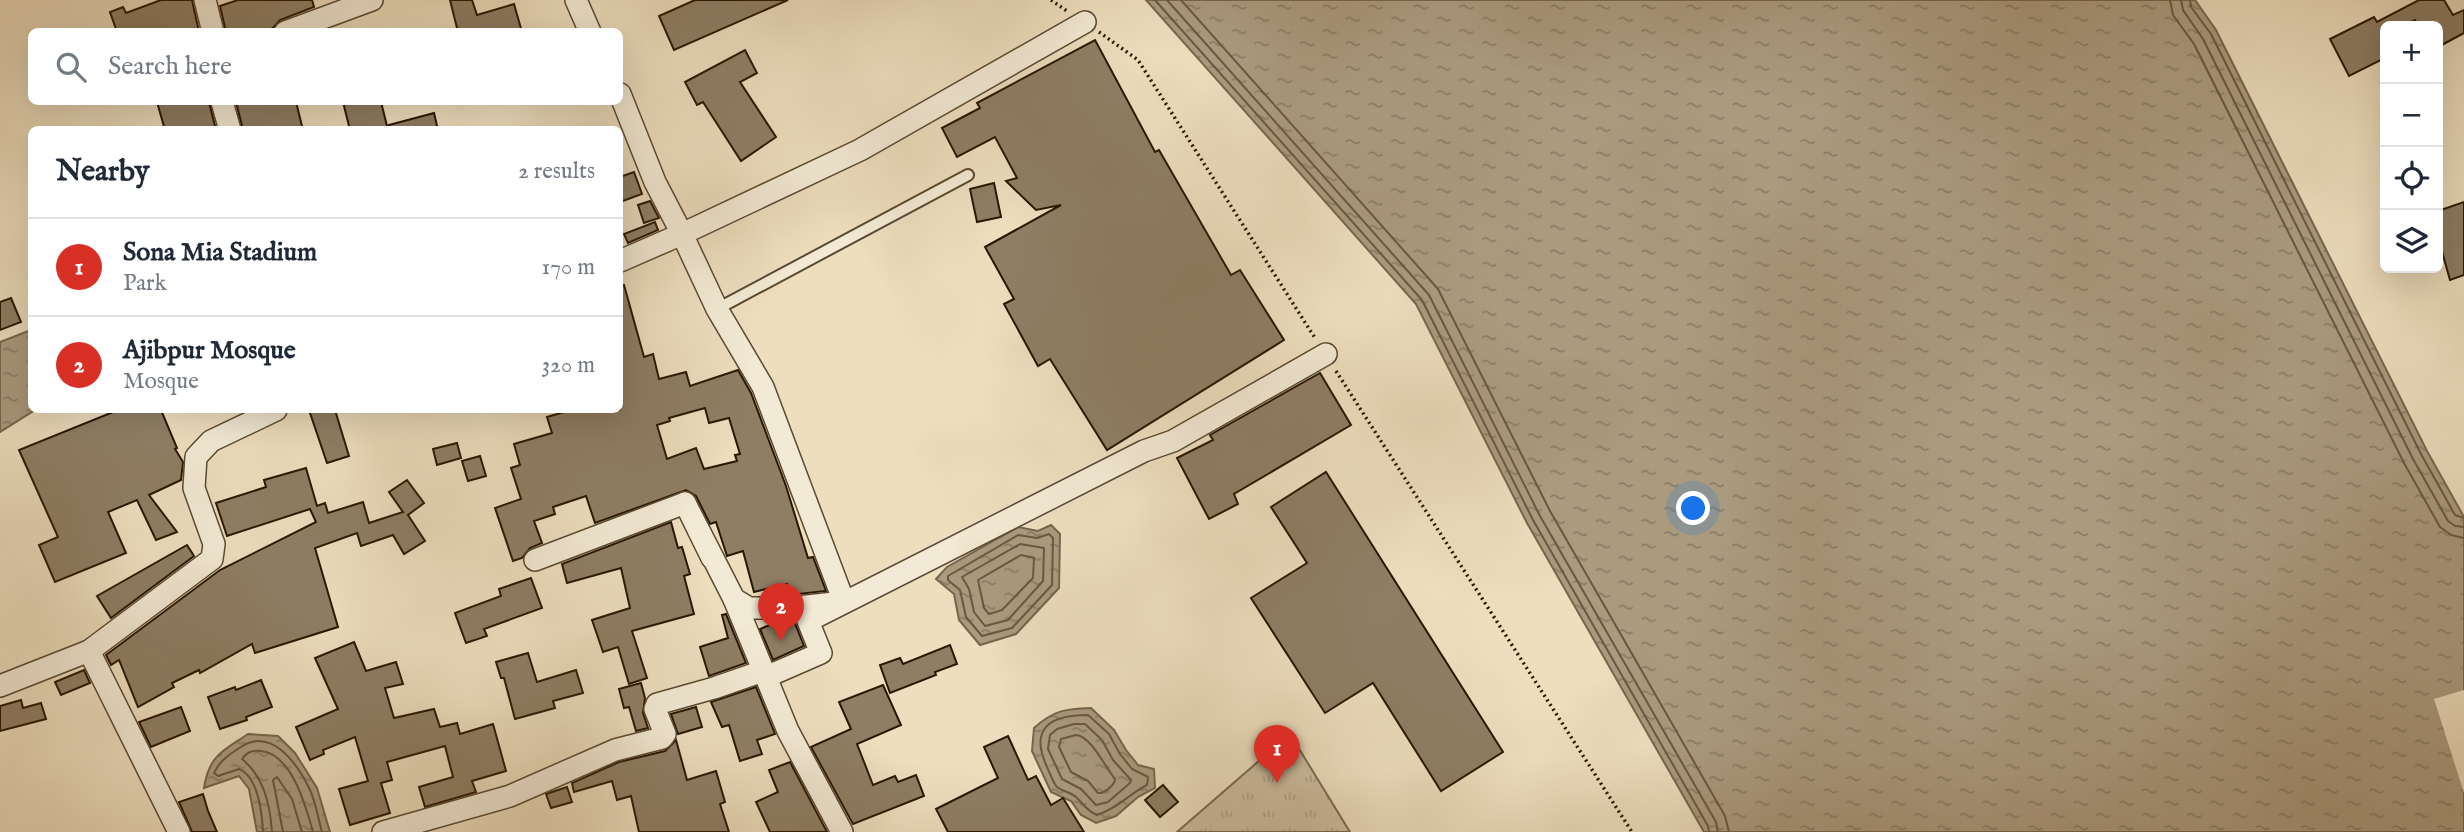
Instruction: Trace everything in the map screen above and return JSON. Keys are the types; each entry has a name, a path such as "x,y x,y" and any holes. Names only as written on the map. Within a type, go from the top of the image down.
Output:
{"street":[{"path":"205,0 212,28"},
{"path":"296,28 372,0"},
{"path":"576,0 588,28"},
{"path":"623,260 860,150 1085,22"},
{"path":"623,102 655,182 718,309 763,387 844,602"},
{"path":"223,105 229,126"},
{"path":"383,832 510,796 615,750 662,738 665,730 655,709 657,704 764,674 821,653 808,621 1144,451 1173,441 1326,354"},
{"path":"0,686 89,651 212,559 214,544 194,488 196,457 211,440 269,413"},
{"path":"535,560 685,503 734,598 788,731 842,832"},
{"path":"734,598 749,608 788,608 844,602"},
{"path":"89,651 179,832"}],"lane":[{"path":"718,309 968,175"}],"path":[{"path":"1051,0 1138,60 1632,832"}],"green space":[{"path":"1290,734 1350,832 1177,832"}],"water":[{"path":"1146,0 2195,0 2216,30 2427,451 2464,517 2464,832 1704,832 1527,523 1416,304"},
{"path":"28,331 28,413 30,413 0,432 0,342"},
{"path":"1051,525 1060,534 1059,588 1016,634 980,645 959,620 954,594 936,579 947,567 1018,527 1038,531"},
{"path":"1091,708 1114,730 1138,765 1154,769 1155,788 1138,797 1116,816 1096,823 1081,815 1071,801 1051,792 1032,751 1034,728 1041,722 1060,712"},
{"path":"248,734 278,736 295,753 317,788 330,832 257,832 249,789 239,776 204,788 209,768 218,755"}],"pier":[{"path":"2464,690 2464,793 2434,699"}],"building":[{"path":"161,0 192,0 198,28 116,28 110,12 123,7 126,13"},
{"path":"238,0 312,0 314,7 280,20 273,28 225,28 220,6"},
{"path":"450,0 472,0 477,15 514,4 521,28 457,28"},
{"path":"695,0 788,0 674,50 659,16"},
{"path":"2419,0 2444,0 2453,15 2464,10 2464,33 2443,44 2443,21 2380,21 2380,60 2349,76 2330,39 2374,17 2377,22"},
{"path":"1095,40 1155,152 1159,150 1231,275 1240,270 1284,340 1107,450 1050,359 1038,366 1004,304 1014,299 985,247 1061,205 1036,210 1006,181 1017,178 995,137 957,157 942,128 980,108 977,103"},
{"path":"745,50 757,73 740,82 776,137 741,161 703,102 697,105 685,82"},
{"path":"158,105 210,105 215,126 164,126"},
{"path":"237,105 297,105 302,126 242,126"},
{"path":"344,105 382,105 387,126 349,126"},
{"path":"434,113 437,126 389,126"},
{"path":"634,172 642,194 623,201 623,176"},
{"path":"994,183 1001,217 977,222 970,189"},
{"path":"650,201 659,218 644,223 638,205"},
{"path":"2464,202 2464,275 2450,280 2443,255 2443,209"},
{"path":"655,222 658,230 628,243 624,234"},
{"path":"624,285 644,357 653,354 659,379 686,372 690,386 738,370 751,393 786,486 808,558 813,557 826,591 789,595 787,584 754,592 743,551 727,556 716,522 710,524 696,496 686,490 595,523 586,496 553,507 555,514 534,521 542,543 530,548 522,558 513,561 495,508 521,499 511,468 520,465 514,444 552,433 547,417 561,413 623,413","holes":["705,408 709,423 729,418 740,454 735,455 737,461 704,469 696,448 667,459 657,425 670,421 669,418"]},
{"path":"11,298 21,322 0,330 0,302"},
{"path":"1320,373 1351,425 1234,494 1238,504 1209,519 1177,458 1213,440 1210,435"},
{"path":"111,413 162,413 177,448 175,449 183,462 181,480 149,495 177,532 156,540 137,500 108,512 126,553 55,582 39,545 58,537 19,450"},
{"path":"310,413 336,413 349,456 327,463"},
{"path":"457,443 461,458 437,465 433,449"},
{"path":"480,456 486,476 468,481 462,461"},
{"path":"306,468 317,506 325,503 328,513 363,502 369,523 403,512 389,492 407,480 424,503 408,515 425,541 404,554 393,535 361,546 357,533 315,548 338,627 255,653 252,644 200,673 199,670 172,683 174,687 138,707 119,660 111,665 106,655 220,570 316,522 310,509 227,536 216,503 266,487 264,480"},
{"path":"1326,472 1503,752 1441,791 1373,683 1325,713 1251,598 1307,563 1271,507"},
{"path":"671,522 678,548 682,547 690,574 684,576 694,614 632,631 647,678 629,684 618,647 603,652 592,620 630,608 621,568 567,583 562,564"},
{"path":"187,545 194,556 111,618 97,596"},
{"path":"531,578 542,608 484,629 487,636 466,643 455,613 501,596 499,589"},
{"path":"726,614 746,663 709,676 700,647 728,638 722,615"},
{"path":"780,621 794,621 804,646 773,660 760,629"},
{"path":"354,642 366,671 396,662 403,684 385,688 394,718 434,709 440,727 457,723 460,734 493,724 506,771 472,781 476,792 425,807 419,787 453,777 445,746 387,762 392,780 381,783 390,813 350,825 339,789 368,781 355,737 323,750 324,754 310,760 296,727 338,709 315,658"},
{"path":"950,645 957,664 890,693 880,665 900,658 903,664"},
{"path":"528,653 537,682 576,670 583,693 553,701 555,708 515,719 504,678 501,678 496,662"},
{"path":"84,670 90,683 61,695 55,682"},
{"path":"261,680 272,707 246,717 247,720 220,729 208,697"},
{"path":"641,683 645,698 643,713 648,728 636,731 629,707 624,708 619,689"},
{"path":"883,685 901,725 857,744 873,785 895,776 898,782 916,775 924,796 853,824 811,747 851,729 839,702"},
{"path":"756,687 775,734 757,740 762,754 740,761 729,725 722,727 711,702"},
{"path":"21,700 23,708 41,703 46,719 0,731 0,706"},
{"path":"181,707 190,731 151,747 139,722"},
{"path":"696,707 702,727 678,734 671,714"},
{"path":"1008,736 1028,780 1036,776 1051,805 1063,798 1084,832 948,832 936,809 998,778 984,747"},
{"path":"676,740 687,780 716,771 725,802 720,804 729,832 639,832 631,796 617,800 612,781 574,792 572,783 619,762 665,751"},
{"path":"790,762 827,832 770,832 756,802 778,792 769,770"},
{"path":"1163,785 1178,802 1160,817 1145,800"},
{"path":"567,787 572,802 551,808 546,794"},
{"path":"203,794 217,832 192,832 179,802"}],"place":[{"name":"Ajibpur Mosque","path":"781,641"},
{"name":"Sona Mia Stadium","path":"1277,783"}]}
